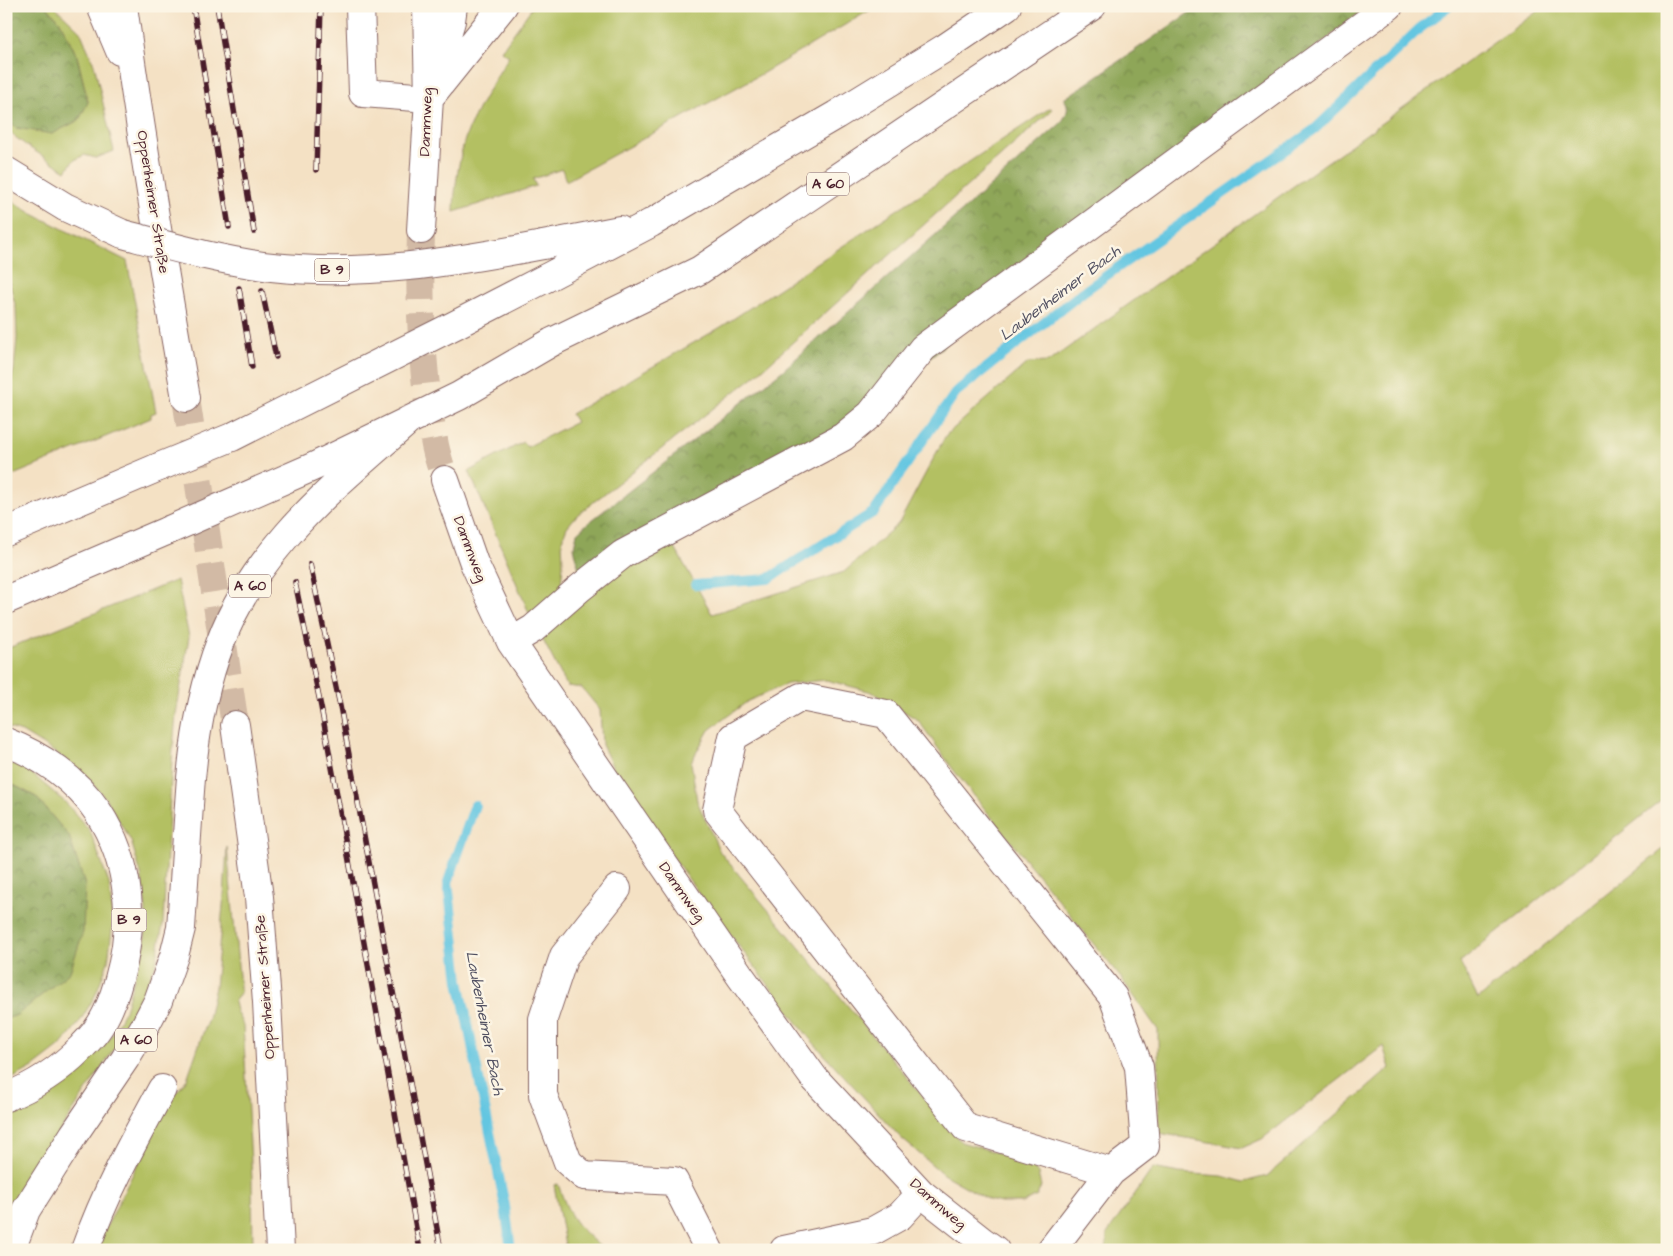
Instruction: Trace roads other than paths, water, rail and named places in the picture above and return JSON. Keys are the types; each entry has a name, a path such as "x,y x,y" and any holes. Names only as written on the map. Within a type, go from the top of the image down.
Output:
{"main road":[{"path":"101,6 134,82"},
{"name":"Oppenheimer Straße","path":"123,6 164,273 186,398"},
{"path":"360,6 363,93 429,98"},
{"path":"429,98 451,21 453,6"},
{"path":"429,98 503,6"},
{"path":"6,532 232,437 455,325 651,223 836,115 945,48 1007,6"},
{"name":"A 60","path":"6,600 314,466 459,396 552,342 700,270 1092,6"},
{"path":"511,642 534,629 580,588 623,554 843,438 871,414 923,348 1389,6"},
{"name":"Dammweg","path":"421,230 429,98 427,10"},
{"name":"B 9","path":"6,171 66,207 123,234 201,254 271,267 317,270 408,268 543,245 651,223"},
{"name":"A 60","path":"10,1250 26,1210 146,1024 158,1000 174,956 181,928 194,752 209,676 221,640 237,607 258,572 286,535 314,506 409,420"},
{"name":"Dammweg","path":"445,480 474,563 511,642 741,977 814,1078 921,1193 981,1247"},
{"path":"1051,1250 1111,1172 1145,1146 1139,1067 1113,997 886,714 801,697 732,736 717,810 966,1128 1111,1172"},
{"name":"Oppenheimer Straße","path":"235,725 259,898 267,1002 280,1250"},
{"name":"B 9","path":"6,742 22,748 46,762 85,796 98,812 110,834 124,870 129,912 128,935 122,967 108,1013 96,1032 50,1076 6,1098"},
{"path":"617,889 564,956 543,1019 543,1095 568,1162 584,1176 674,1181 709,1250"},
{"path":"85,1250 99,1210 162,1089"},
{"path":"784,1250 873,1231 900,1216 921,1193"}],"waterway":[{"name":"Laubenheimer Bach","path":"696,585 768,579 874,512 956,392 1083,292 1315,129 1419,29 1449,6"},
{"name":"Laubenheimer Bach","path":"475,805 448,882 459,981 505,1206 511,1250"}],"tunnel":[{"path":"421,230 420,283 426,388 435,445 445,480"},
{"path":"186,398 235,725"}],"railway":[{"path":"193,6 229,227"},
{"path":"217,6 254,232"},
{"path":"316,170 321,6"},
{"path":"239,288 252,367"},
{"path":"262,291 276,357"},
{"path":"310,564 340,706 441,1250"},
{"path":"295,582 321,707 420,1250"}]}
